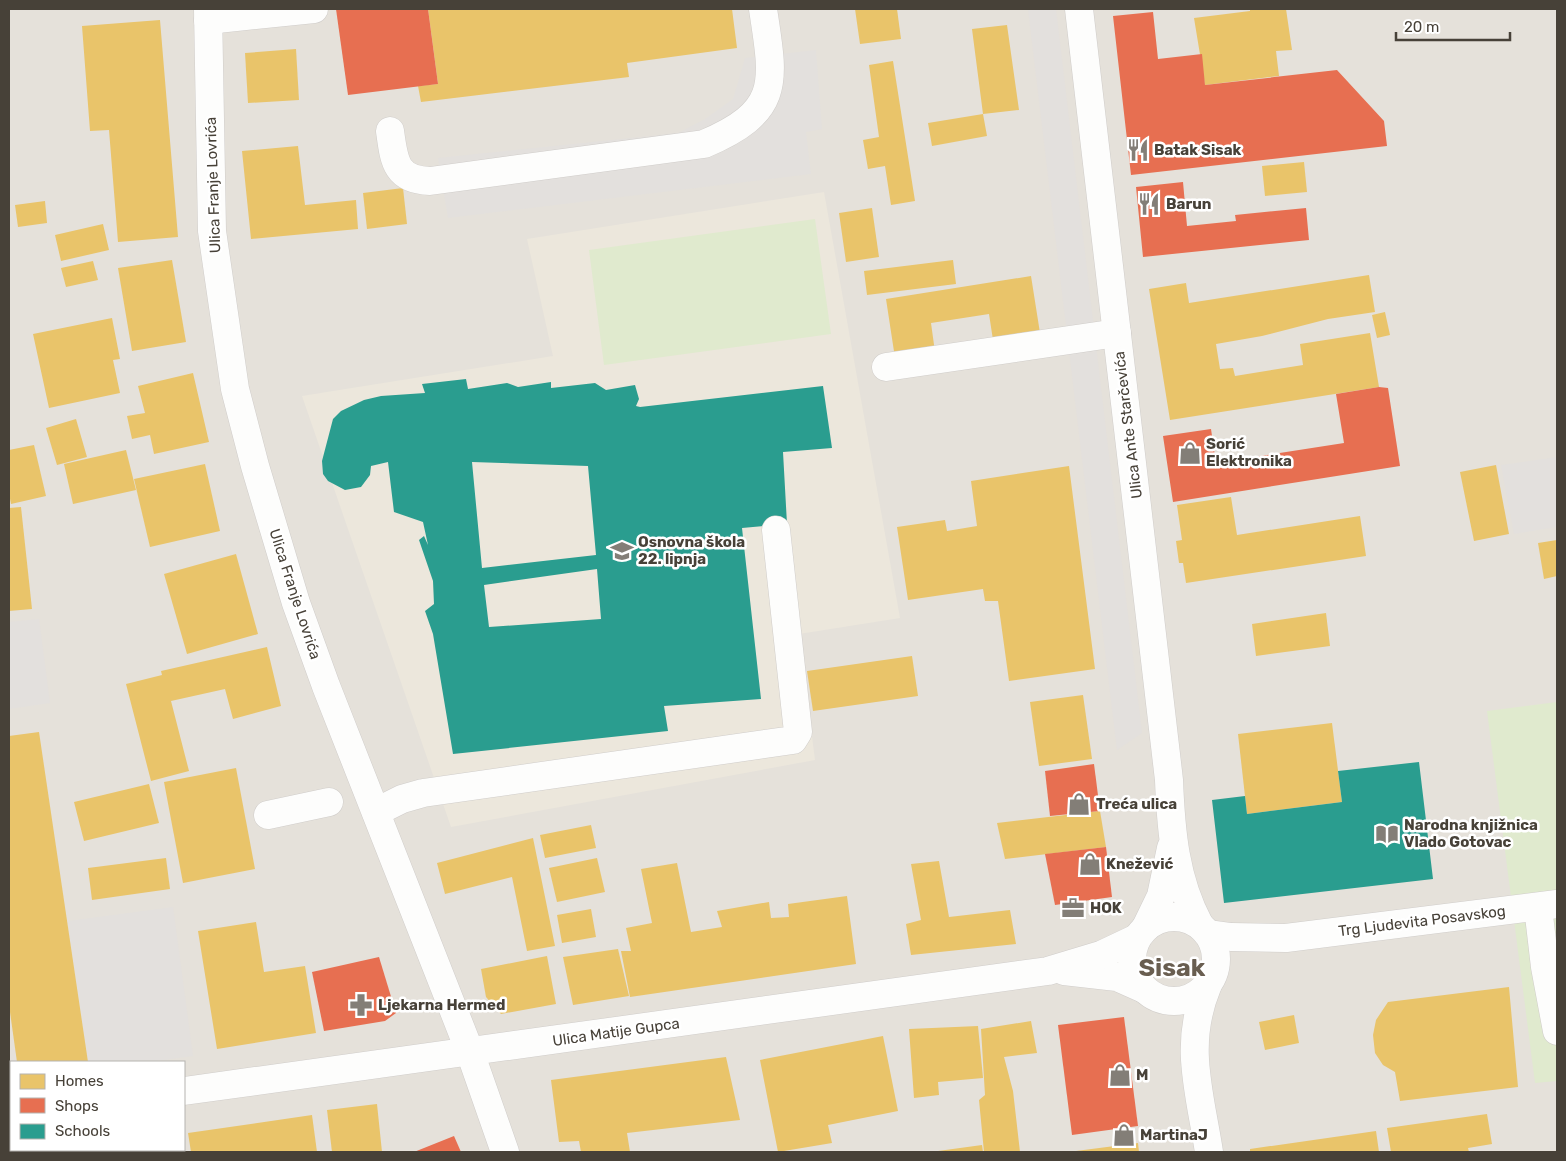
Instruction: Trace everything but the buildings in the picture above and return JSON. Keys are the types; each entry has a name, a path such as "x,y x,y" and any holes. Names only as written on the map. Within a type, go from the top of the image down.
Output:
{"street":[{"path":"208,14 314,9"},
{"path":"390,131 394,162 400,171 418,181 430,181 704,144 724,136 745,122 758,109 769,87 771,60 764,9"},
{"name":"Ulica Ante Starčevića","path":"1079,9 1168,780 1172,842 1186,893 1204,929"},
{"name":"Ulica Franje Lovrića","path":"208,14 212,231 235,389 255,466 296,604 470,1052 505,1152"},
{"path":"886,367 1117,333"},
{"path":"376,812 402,799 423,793 793,740 798,732 776,530"},
{"path":"268,815 328,802"},
{"name":"Ulica Ante Starčevića","path":"1142,932 1160,896 1172,842"},
{"path":"1548,905 1546,967 1557,1031"},
{"name":"Trg Ljudevita Posavskog","path":"1204,929 1231,937 1286,938 1548,905"},
{"path":"1193,1053 1178,1024 1136,978 1132,965 1132,950 1142,932 1158,919 1186,918 1204,929 1215,947 1217,961 1198,1008 1193,1053 1209,1152"},
{"name":"Ulica Matije Gupca","path":"1048,971 1100,955 1142,932"},
{"name":"Trg Ljudevita Posavskog","path":"1210,981 1231,961 1256,948 1286,938"},
{"name":"Ulica Matije Gupca","path":"185,1091 1048,971 1082,971 1117,977 1150,994"},
{"path":"1150,994 1169,1002 1183,1001 1196,996 1210,981"}],"shaded area":[{"path":"9,9 1557,9 1557,1152 9,1152"},
{"path":"1028,9 1056,9 1142,733 1117,750"},
{"path":"816,50 822,129 806,132 811,174 448,218 438,158 678,133 705,119 733,99 745,58"},
{"name":"Osnovna škola 22. lipnja","path":"824,192 900,618 799,634 815,760 451,827 302,396 553,356 527,239"},
{"path":"1557,457 1557,527 1514,534 1501,465"},
{"path":"39,619 50,703 9,709 9,622"},
{"path":"173,907 193,1056 157,1061 87,1061 68,921"}],"green space":[{"path":"815,219 831,334 604,365 589,250"},
{"path":"1557,702 1557,1081 1535,1083 1487,711"}],"place":[{"name":"Batak Sisak","path":"1138,150"},
{"name":"Barun","path":"1149,204"},
{"name":"Sorić Elektronika","path":"1190,453"},
{"name":"Osnovna škola 22. lipnja","path":"622,551"},
{"name":"Treća ulica","path":"1079,804"},
{"name":"Narodna knjižnica Vlado Gotovac","path":"1387,834"},
{"name":"Knežević","path":"1090,864"},
{"name":"HOK","path":"1073,908"},
{"name":"Ljekarna Hermed","path":"361,1005"},
{"name":"M","path":"1120,1075"},
{"name":"MartinaJ","path":"1124,1135"}],"district":[{"name":"Sisak","path":"1172,967"}]}
